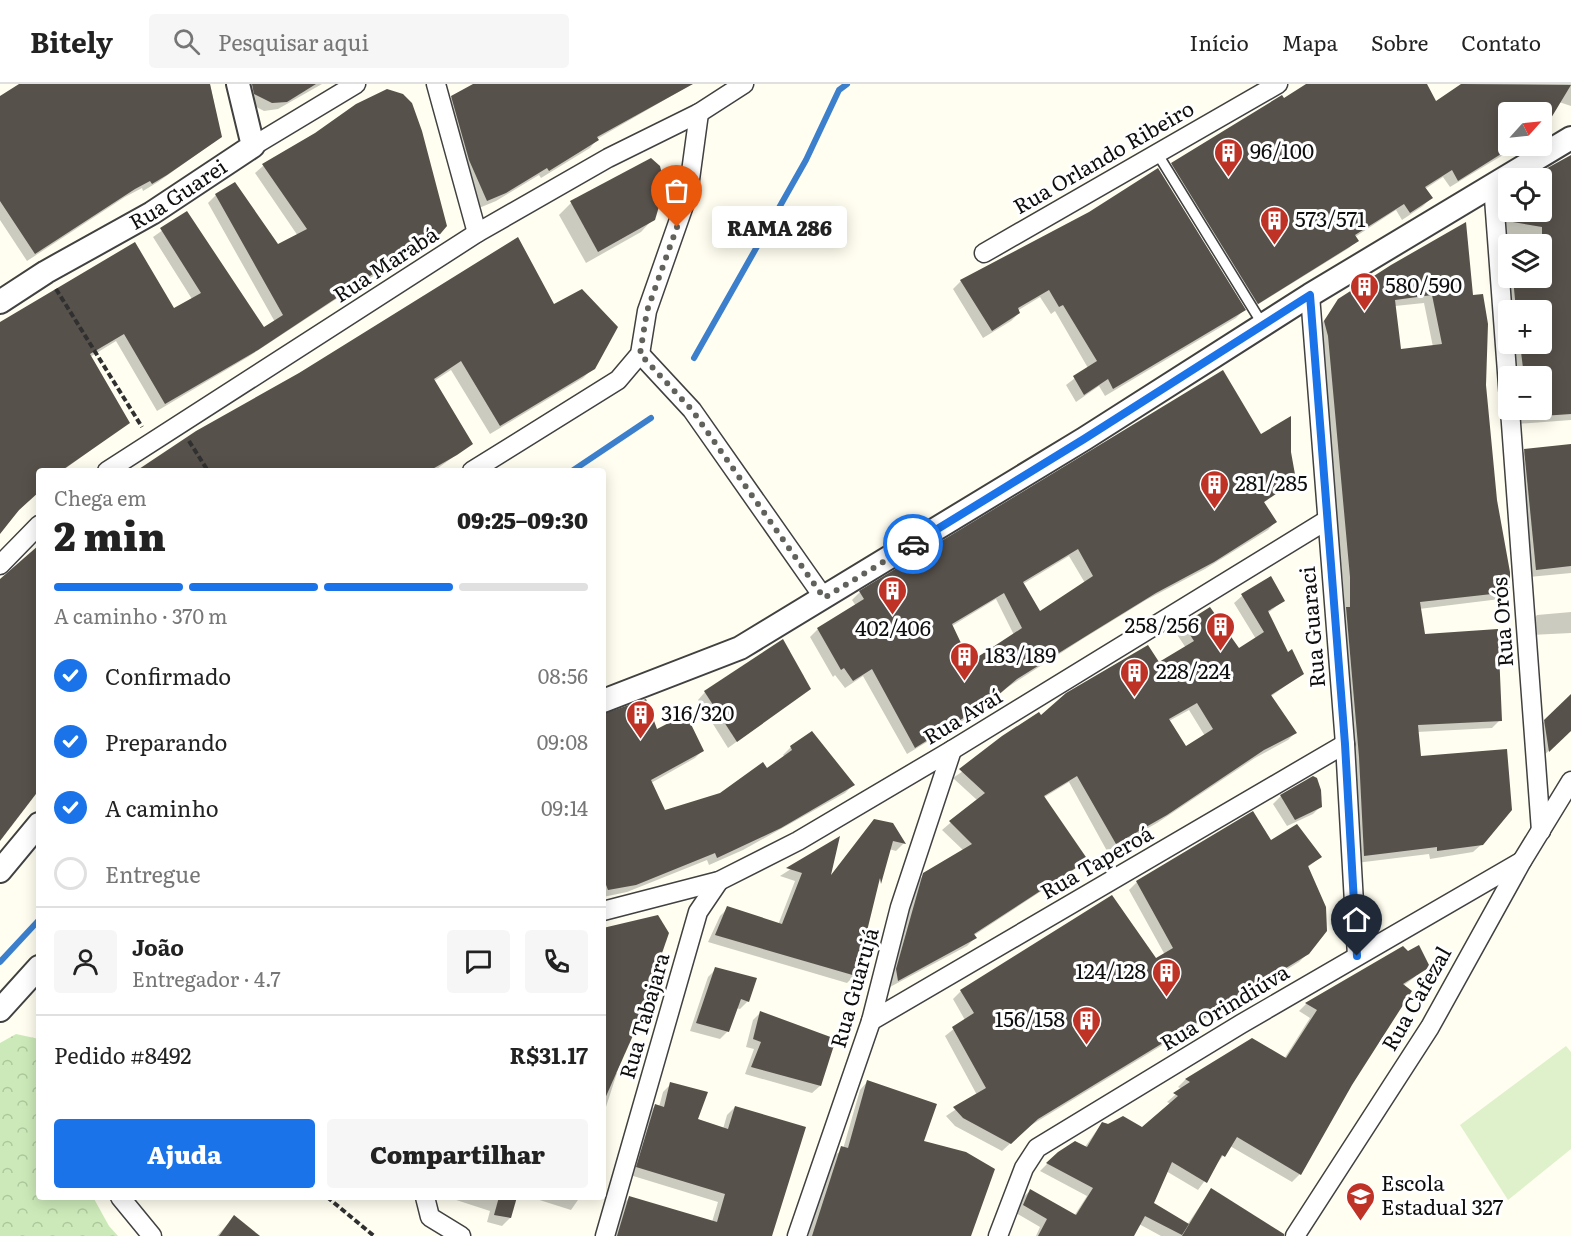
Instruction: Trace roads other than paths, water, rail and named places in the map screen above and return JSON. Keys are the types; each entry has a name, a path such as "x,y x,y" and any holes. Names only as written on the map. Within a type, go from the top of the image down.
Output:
{"street":[{"path":"238,84 253,146"},
{"name":"Rua Guarei","path":"0,302 46,272 152,213 253,146 356,84"},
{"path":"436,84 477,233"},
{"name":"Rua Marabá","path":"112,468 477,233 608,158 699,113 744,84"},
{"name":"Rua Orlando Ribeiro","path":"984,253 1268,86"},
{"path":"477,468 618,380 640,354 647,311 688,194 699,113"},
{"path":"606,700 740,648 1084,439 1310,295 1571,138"},
{"path":"1493,185 1507,366"},
{"name":"Rua Guaraci","path":"1310,295 1345,744 1357,956"},
{"path":"640,354 692,410 824,598"},
{"name":"Rua Orós","path":"1511,420 1541,831"},
{"name":"Rua Avaí","path":"606,909 719,881 798,841 952,750 1327,520"},
{"path":"0,565 36,528"},
{"name":"Rua Taperoá","path":"871,1021 1345,744"},
{"name":"Rua Guarujá","path":"797,1236 871,1021 900,907 952,750"},
{"name":"Rua Cafezal","path":"1295,1236 1430,1027 1522,861 1571,781"},
{"path":"0,871 36,828"},
{"name":"Rua Orindiúva","path":"998,1236 1019,1178 1037,1149 1357,956 1522,861"},
{"name":"Rua Tabajara","path":"605,1236 698,912 719,881"},
{"path":"0,1010 36,970"},
{"path":"122,1200 152,1236"},
{"path":"426,1200 430,1216 462,1236"}],"lane":[{"path":"1157,153 1263,325"}],"waterway":[{"path":"694,358 806,160 839,90 847,84"},
{"path":"576,468 651,418"},
{"path":"0,962 36,923"}],"place":[{"name":"96/100","path":"1229,178"},
{"name":"RAMA 286","path":"677,227"},
{"name":"573/571","path":"1274,246"},
{"name":"580/590","path":"1364,312"},
{"name":"281/285","path":"1214,510"},
{"name":"402/406","path":"893,616"},
{"name":"258/256","path":"1220,652"},
{"name":"183/189","path":"964,682"},
{"name":"228/224","path":"1135,698"},
{"name":"316/320","path":"640,740"},
{"name":"124/128","path":"1167,998"},
{"name":"156/158","path":"1086,1046"},
{"name":"Escola Estadual 327","path":"1360,1222"}]}
